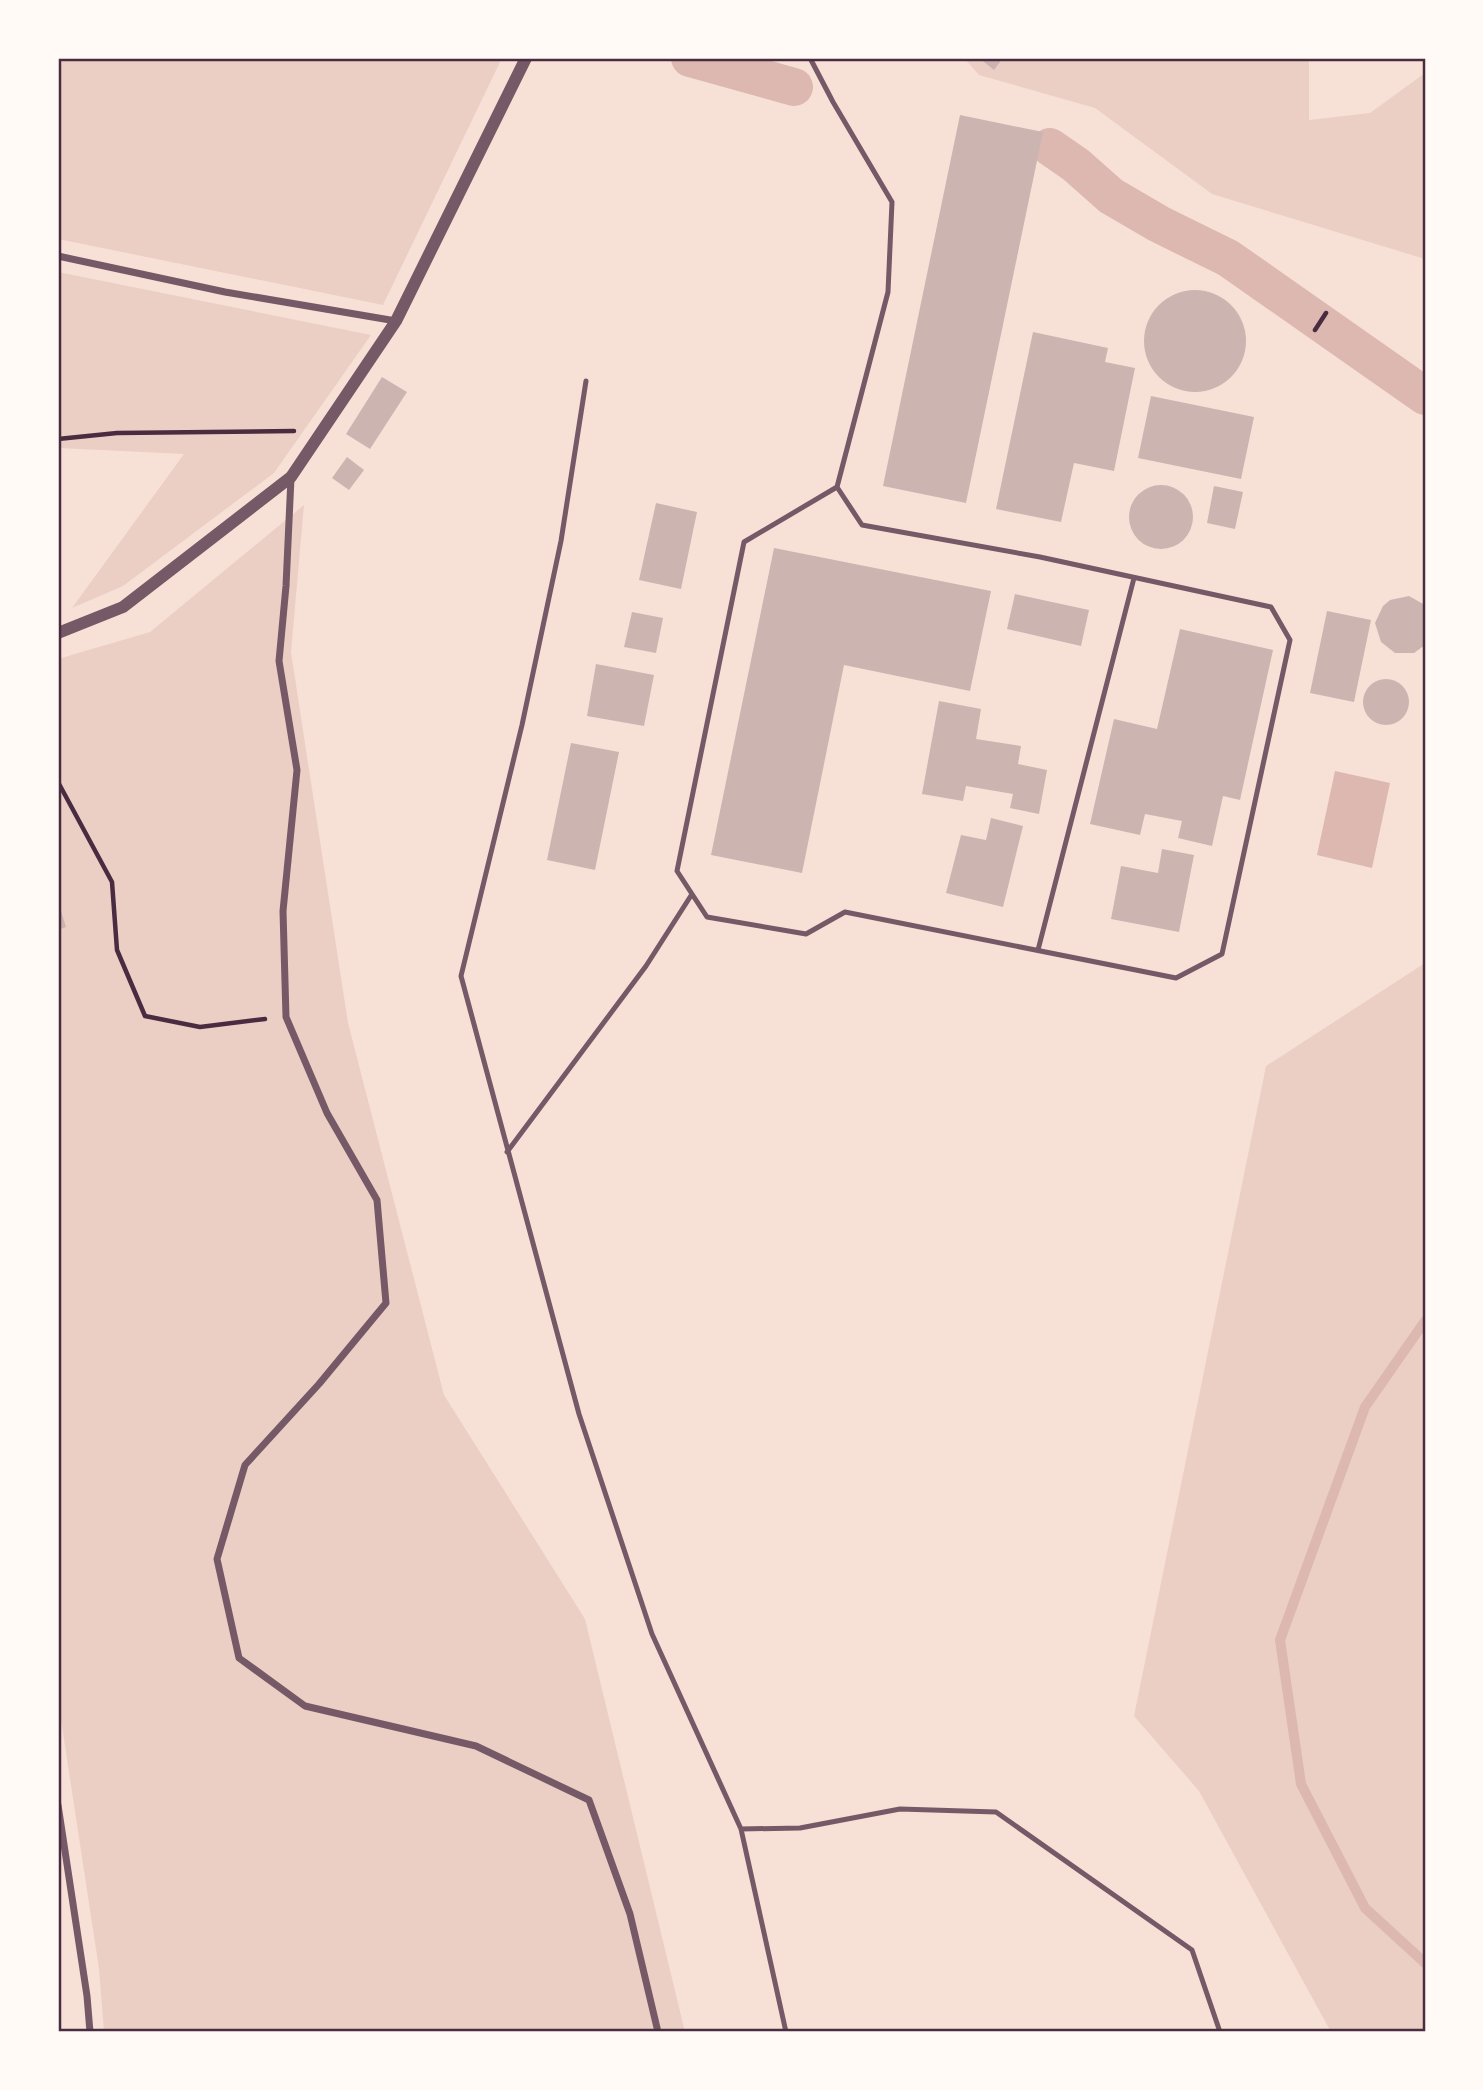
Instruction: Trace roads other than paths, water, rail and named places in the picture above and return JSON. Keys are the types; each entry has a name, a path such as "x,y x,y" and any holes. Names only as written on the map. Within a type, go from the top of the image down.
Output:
{"street":[{"path":"58,633 123,607 291,477 396,321 526,58"},
{"path":"58,256 225,292 396,321"},
{"path":"291,477 286,586 279,661 297,770 282,911 286,1017 327,1113 377,1200 386,1303 320,1384 245,1465 217,1559 239,1658 305,1706 476,1746 589,1800 631,1914 658,2032"},
{"path":"58,1805 90,2032"}],"lane":[{"path":"810,58 892,202 888,292 837,487 744,542 677,871 707,917 806,934 845,912 1176,978 1222,954 1290,640 1270,607 1040,557 862,525 837,487"},
{"path":"586,381 561,541 522,725 461,976 579,1415 652,1634 741,1829 786,2032"},
{"path":"1038,950 1134,578"},
{"path":"507,1152 646,966 692,894"},
{"path":"741,1829 800,1828 900,1809 996,1812 1192,1950 1220,2032"}],"waterway":[{"path":"690,58 794,87"},
{"path":"1050,147 1076,165 1111,196 1159,224 1228,258 1425,396"},
{"path":"1425,1321 1365,1407 1280,1640 1301,1784 1365,1908 1425,1963"}]}
